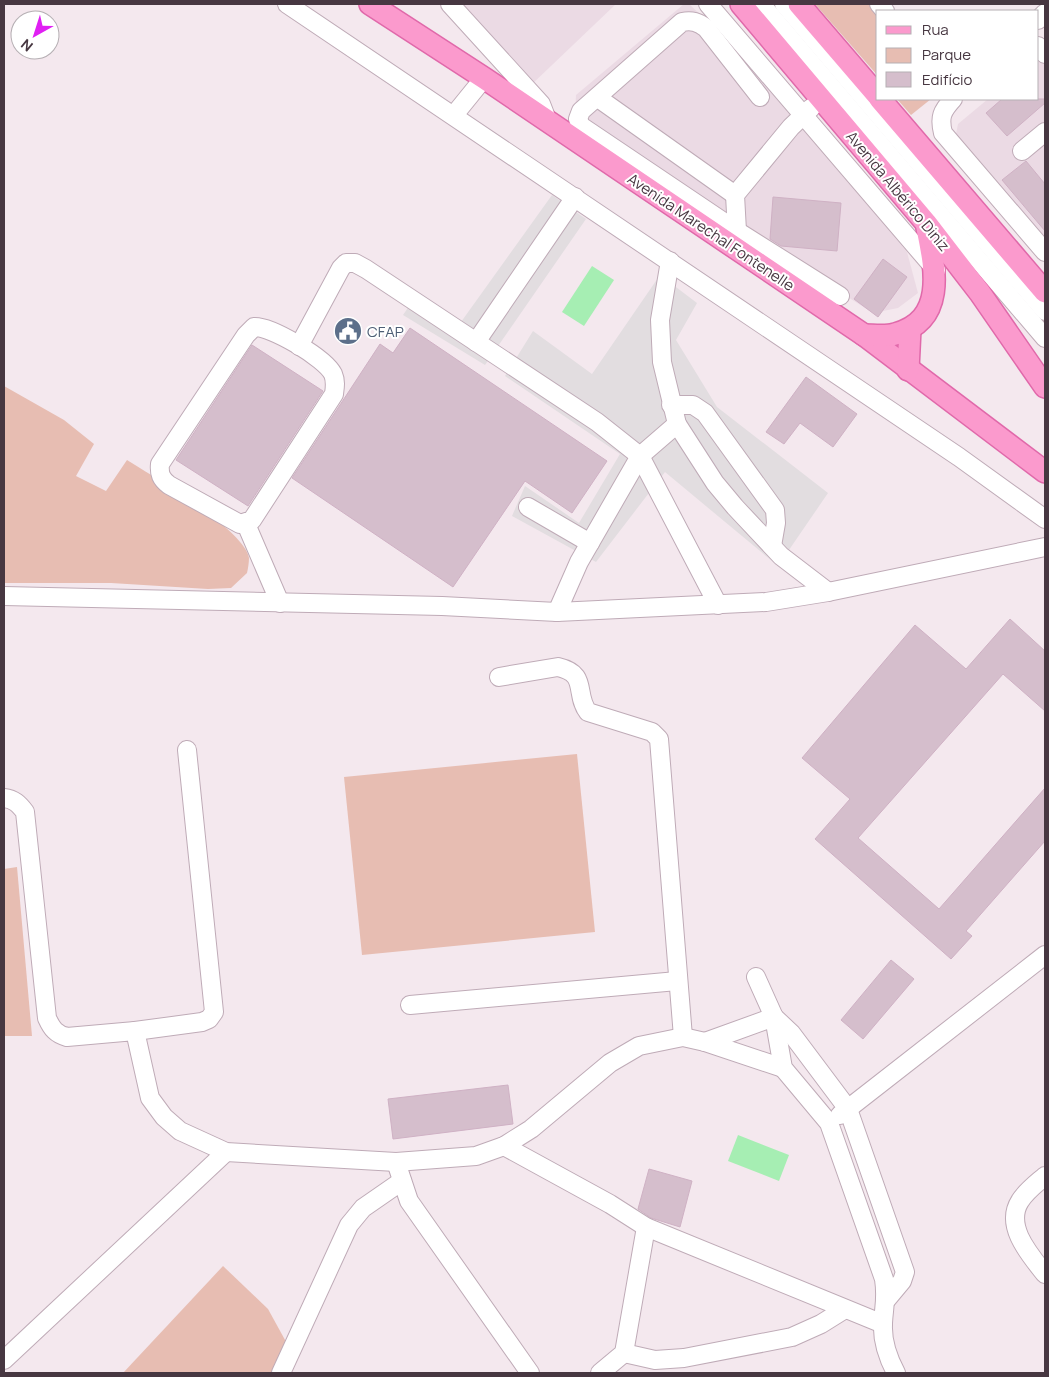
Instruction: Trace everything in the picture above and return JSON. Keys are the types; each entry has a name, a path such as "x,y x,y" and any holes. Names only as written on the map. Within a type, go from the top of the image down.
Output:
{"main road":[{"name":"Avenida Marechal Fontenelle","path":"370,4 484,78 864,335 1045,472"},
{"name":"Avenida Albérico Diniz","path":"741,4 926,223 980,293 1045,387"},
{"path":"799,4 876,94"},
{"path":"882,100 1045,292"},
{"path":"864,335 893,335 910,329 922,318 930,303 936,284 936,270 926,223"},
{"path":"908,370 910,329"}],"street":[{"path":"287,4 959,457 1045,519"},
{"path":"450,4 541,104 548,122"},
{"path":"708,4 802,116 936,270"},
{"path":"761,4 1045,338"},
{"path":"784,4 1045,311"},
{"path":"760,97 706,28 690,20 682,22 582,112 578,119 581,126 737,231 840,296"},
{"path":"454,115 484,78"},
{"path":"598,98 735,195"},
{"path":"737,231 735,195 802,116 821,98"},
{"path":"947,105 941,121 943,133 1045,252"},
{"path":"1022,151 1043,138"},
{"path":"476,342 575,197"},
{"path":"670,261 660,320 662,362 677,424 719,488 772,546 828,592"},
{"path":"299,346 341,268 346,263 355,263 366,269 597,422 640,456 718,604"},
{"path":"262,327 299,346 332,374 335,383 334,394 252,520 246,524 234,522 169,485 159,472 160,464 246,335 254,328 262,327"},
{"path":"671,405 693,405 705,413 775,510 776,523 772,546"},
{"path":"557,612 579,562 640,456 677,424"},
{"path":"528,507 590,543"},
{"path":"246,524 280,602"},
{"path":"4,596 442,606 557,612 766,602 828,592 1045,548"},
{"path":"499,677 558,668 568,669 575,675 580,684 585,707 588,712 652,732 659,739 683,1037"},
{"path":"4,798 11,798 20,804 25,812 47,1018 51,1028 59,1035 67,1037 135,1031 202,1022 208,1019 214,1012 187,750"},
{"path":"829,1123 1045,955"},
{"path":"756,977 774,1017 783,1068 829,1123 884,1279 887,1299 883,1324 884,1343 896,1373"},
{"path":"410,1004 677,981"},
{"path":"774,1017 791,1033 848,1109 905,1272 902,1281 887,1299"},
{"path":"705,1042 774,1017"},
{"path":"135,1031 150,1098 180,1131 226,1152 396,1162 476,1156 504,1146 531,1129 610,1063 639,1046 683,1037 705,1042 783,1068"},
{"path":"504,1146 610,1204 646,1227 883,1324"},
{"path":"4,1360 226,1152"},
{"path":"396,1162 409,1201 530,1373"},
{"path":"1045,1176 1020,1200 1015,1211 1020,1239 1045,1273"},
{"path":"281,1373 352,1219 363,1208 402,1180"},
{"path":"600,1373 624,1352 646,1227"},
{"path":"624,1352 655,1360 684,1358 792,1337 821,1324 844,1309"}],"shaded area":[{"path":"453,4 616,4 529,87"},
{"path":"684,4 689,4 752,63 907,252 918,293 898,308 873,313 715,213 575,119 576,95"},
{"path":"1045,50 1045,244 955,139 958,124 987,100 1039,100 1039,55"},
{"path":"552,195 586,219 485,365 403,315 418,293 461,322"},
{"path":"592,266 614,280 584,326 562,312"},
{"path":"660,275 697,303 676,340 717,407 828,493 778,566 665,472 596,562 512,516 525,486 579,523 620,454 505,376 533,331 592,374"},
{"path":"738,1135 789,1155 779,1181 728,1161"}],"green space":[{"path":"815,4 873,4 877,10 876,74"},
{"path":"898,100 930,100 911,115"},
{"path":"4,386 64,420 94,444 76,476 106,491 127,460 196,504 232,533 244,546 249,558 247,573 231,588 208,589 111,583 4,583"},
{"path":"577,754 595,932 362,955 344,777"},
{"path":"17,867 32,1036 4,1036 4,869"},
{"path":"223,1266 268,1309 290,1349 276,1373 123,1373"}],"building":[{"path":"1045,99 1045,103 1007,136 986,113 1001,100"},
{"path":"1026,161 1045,184 1045,231 1002,180"},
{"path":"773,197 841,203 837,251 781,246 770,239"},
{"path":"883,259 907,277 878,317 854,299"},
{"path":"410,328 607,461 572,513 525,481 453,587 292,478 380,344 393,353"},
{"path":"252,345 323,391 248,506 176,460"},
{"path":"806,377 857,414 833,447 800,423 784,444 766,432"},
{"path":"1010,619 1045,651 1045,711 1003,674 858,838 939,909 1045,788 1045,841 966,931 972,936 951,959 815,839 850,799 802,758 915,625 966,669"},
{"path":"891,960 914,979 863,1039 841,1020"},
{"path":"508,1085 513,1124 393,1139 388,1099"},
{"path":"649,1169 692,1181 680,1227 651,1218 638,1209"}],"place":[{"name":"CFAP","path":"348,331"}]}
